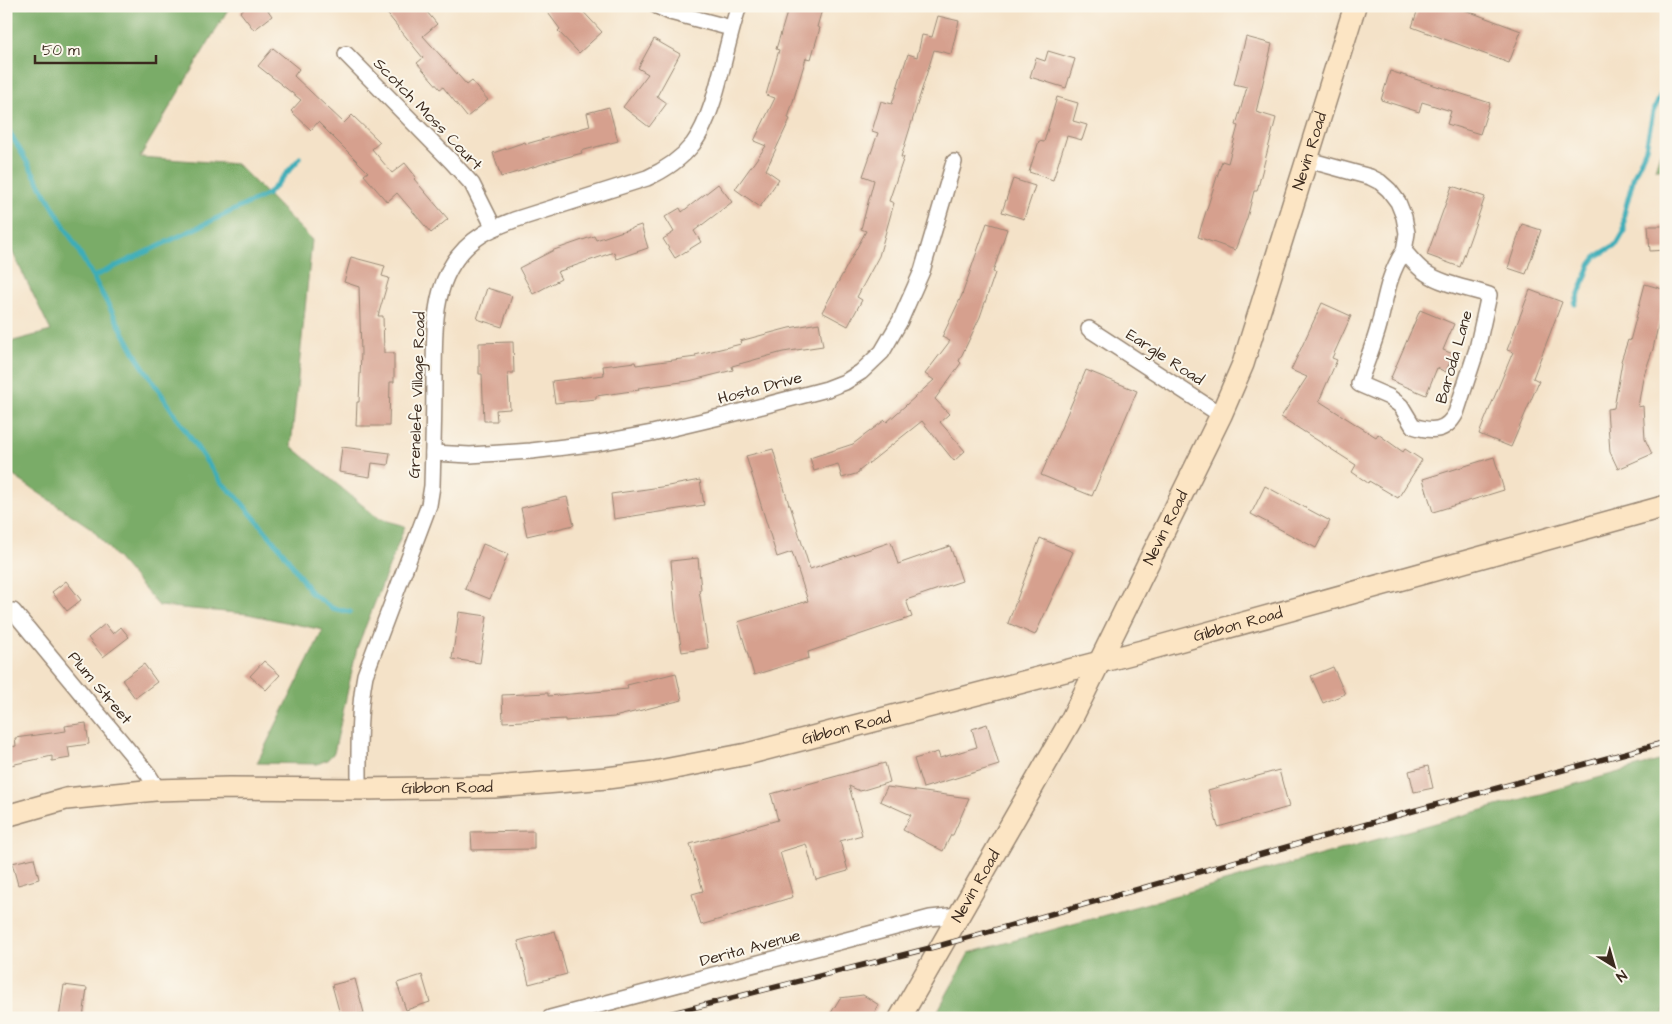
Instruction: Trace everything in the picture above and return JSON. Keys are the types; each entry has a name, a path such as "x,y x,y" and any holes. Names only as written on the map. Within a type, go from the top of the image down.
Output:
{"main road":[{"name":"Nevin Road","path":"900,1018 1071,720 1221,415 1243,364 1355,6"},
{"name":"Gibbon Road","path":"6,816 66,799 155,790 494,786 607,778 654,772 747,754 1154,648 1666,506"}],"street":[{"path":"657,6 670,12 731,28"},
{"name":"Grenelefe Village Road","path":"359,789 359,719 365,675 429,505 432,486 435,322 439,294 448,271 464,250 483,234 494,228 647,178 680,158 693,144 700,132 712,102 731,28 739,6"},
{"name":"Scotch Moss Court","path":"346,54 472,184 494,228"},
{"name":"Baroda Lane","path":"1308,160 1380,182 1398,202 1404,217 1407,233 1404,251 1395,264 1388,281 1378,326 1358,384 1390,397 1401,406 1413,426 1423,429 1445,427 1452,422 1456,413 1477,349 1489,295 1440,280 1425,273 1404,251"},
{"name":"Hosta Drive","path":"433,454 470,456 598,443 652,433 728,415 827,389 845,382 861,372 882,352 900,321 922,271 954,162"},
{"name":"Eargle Road","path":"1089,329 1221,415"},
{"name":"Plum Street","path":"13,612 148,774 155,790"},
{"name":"Derita Avenue","path":"550,1018 930,918 959,915"}],"green space":[{"path":"6,6 230,6 140,157 237,164 312,240 291,446 379,519 405,526 357,648 334,753 327,760 317,764 257,763 323,630 248,614 159,606 91,528 6,471 6,343 51,331 6,239"},
{"path":"1666,134 1666,169 1655,169"},
{"path":"1666,759 1666,990 1664,1018 934,1018 969,953"}],"building":[{"path":"247,6 265,6 272,16 254,30 240,12"},
{"path":"381,6 422,6 437,24 423,36 467,85 472,81 488,100 467,117 443,87 440,89 417,63 423,58"},
{"path":"543,6 578,6 602,32 579,53 558,31 560,29"},
{"path":"789,6 823,6 817,27 820,28 811,59 806,58 788,118 790,119 766,170 779,179 760,207 735,189 766,146 754,141 775,98 766,95 779,50 776,49"},
{"path":"1419,6 1454,6 1521,31 1509,63 1412,27"},
{"path":"938,16 959,21 951,54 934,50 901,157 904,157 889,201 894,203 879,256 857,297 862,300 848,326 822,312 866,231 861,229 874,180 863,176 878,133 872,131 881,101 892,104 908,54 917,57 922,35 932,37"},
{"path":"1246,37 1272,44 1256,112 1276,118 1257,191 1254,191 1247,218 1235,250 1198,237 1222,161 1228,163 1238,126 1236,125 1247,87 1234,84"},
{"path":"654,39 680,54 657,96 667,103 649,127 623,107 648,74 638,68"},
{"path":"273,48 299,69 294,76 344,123 352,115 380,142 372,149 392,173 405,163 416,177 414,179 448,219 431,233 397,193 387,202 364,175 368,172 318,122 311,130 291,111 301,100 258,66"},
{"path":"1048,51 1075,59 1066,88 1030,77 1036,58 1045,61"},
{"path":"1390,71 1490,103 1480,134 1447,124 1451,111 1422,102 1419,112 1381,100"},
{"path":"1057,97 1078,103 1073,121 1087,125 1082,140 1067,136 1053,180 1029,172 1039,141 1044,142"},
{"path":"609,107 618,141 501,177 493,153 525,142 526,144 590,126 587,113"},
{"path":"1013,179 1035,186 1024,219 1002,212"},
{"path":"718,184 732,202 694,231 701,242 675,258 663,239 674,232 665,217 680,208 682,212"},
{"path":"1452,186 1485,197 1460,267 1427,255"},
{"path":"987,223 1007,229 993,272 995,273 980,317 959,361 961,363 935,399 949,414 940,422 965,451 954,461 922,421 859,471 859,473 842,478 838,464 814,471 810,458 853,444 885,420 887,422 934,380 925,374 950,341 942,337 962,295"},
{"path":"1522,224 1541,230 1526,274 1508,268"},
{"path":"641,225 648,248 616,259 614,252 557,272 561,279 533,294 519,268 554,250 594,236 596,240"},
{"path":"1648,226 1666,226 1666,250 1650,251"},
{"path":"351,257 385,266 382,276 389,278 378,316 383,316 384,353 394,353 394,382 390,382 389,426 356,426 361,353 359,287 344,282"},
{"path":"1645,284 1666,290 1666,303 1663,313 1661,312 1653,349 1643,378 1638,407 1643,406 1645,439 1652,454 1618,469 1610,452 1607,409 1614,408 1621,361 1628,340 1630,341"},
{"path":"487,288 512,296 502,327 477,319"},
{"path":"1530,290 1562,302 1533,378 1539,381 1511,447 1479,434 1513,352 1507,350"},
{"path":"1322,303 1351,316 1332,358 1337,360 1319,401 1376,437 1378,434 1403,452 1405,449 1422,460 1398,498 1369,481 1368,483 1352,472 1356,465 1281,417 1307,377 1291,370"},
{"path":"1420,310 1454,324 1443,350 1453,354 1446,372 1437,368 1426,395 1390,380"},
{"path":"819,323 823,346 783,352 732,366 733,370 689,381 596,396 596,399 555,403 552,381 604,375 603,366 635,362 636,365 696,357 695,355 741,344 740,341 789,328"},
{"path":"513,342 514,373 508,373 510,409 496,410 497,421 484,421 482,374 479,374 479,343"},
{"path":"1086,370 1137,391 1092,496 1041,475"},
{"path":"342,447 390,453 388,465 372,463 370,477 339,472"},
{"path":"773,449 810,569 891,542 898,564 950,546 962,581 906,600 912,617 808,652 809,658 754,675 738,622 808,601 792,552 777,557 746,456"},
{"path":"1494,457 1504,490 1433,512 1423,479"},
{"path":"700,480 704,505 614,519 611,494"},
{"path":"1265,486 1330,521 1316,548 1251,514"},
{"path":"567,497 574,525 527,536 521,508"},
{"path":"1040,538 1073,552 1035,635 1008,623"},
{"path":"483,544 508,554 490,599 465,589"},
{"path":"698,558 701,590 699,590 708,648 682,652 675,610 671,561"},
{"path":"66,581 81,600 67,611 52,592"},
{"path":"459,612 487,616 480,663 452,659"},
{"path":"105,624 113,634 121,627 129,637 103,657 88,638"},
{"path":"264,661 280,675 266,690 250,676"},
{"path":"144,664 157,682 135,698 122,680"},
{"path":"1333,667 1345,694 1323,703 1311,676"},
{"path":"676,673 682,700 614,717 565,721 565,719 503,722 502,695 548,693 548,696 628,689 627,685"},
{"path":"86,723 89,744 68,747 70,758 52,761 52,756 6,766 6,748 16,746 15,738 66,731 65,726"},
{"path":"987,724 999,765 923,788 914,759 938,752 940,758 977,747 972,729"},
{"path":"885,763 890,782 860,791 849,786 862,835 840,841 848,871 816,880 806,844 780,852 793,897 701,925 692,894 703,891 690,844 778,820 771,794"},
{"path":"1428,766 1433,788 1414,792 1409,771"},
{"path":"1279,770 1289,807 1218,827 1208,790"},
{"path":"887,787 969,798 953,835 951,835 943,851 903,830 911,815 880,801"},
{"path":"534,831 534,849 472,850 471,832"},
{"path":"34,858 39,879 18,885 12,863"},
{"path":"555,931 567,974 529,984 518,941"},
{"path":"422,975 430,1002 406,1010 397,983"},
{"path":"355,979 364,1013 341,1018 332,985"},
{"path":"64,985 87,988 83,1018 59,1018"},
{"path":"863,995 879,1005 871,1018 828,1018 840,998"}],"waterway":[{"path":"1575,304 1590,265 1597,256 1617,244 1624,232 1624,214 1634,176 1646,148 1653,112 1666,84"},
{"path":"6,126 77,248 138,359 204,458 222,483 237,497 284,553 311,593 332,608 350,612"},
{"path":"93,277 268,194 300,158"}],"railway":[{"path":"653,1018 942,945 1413,811 1666,742"}]}
